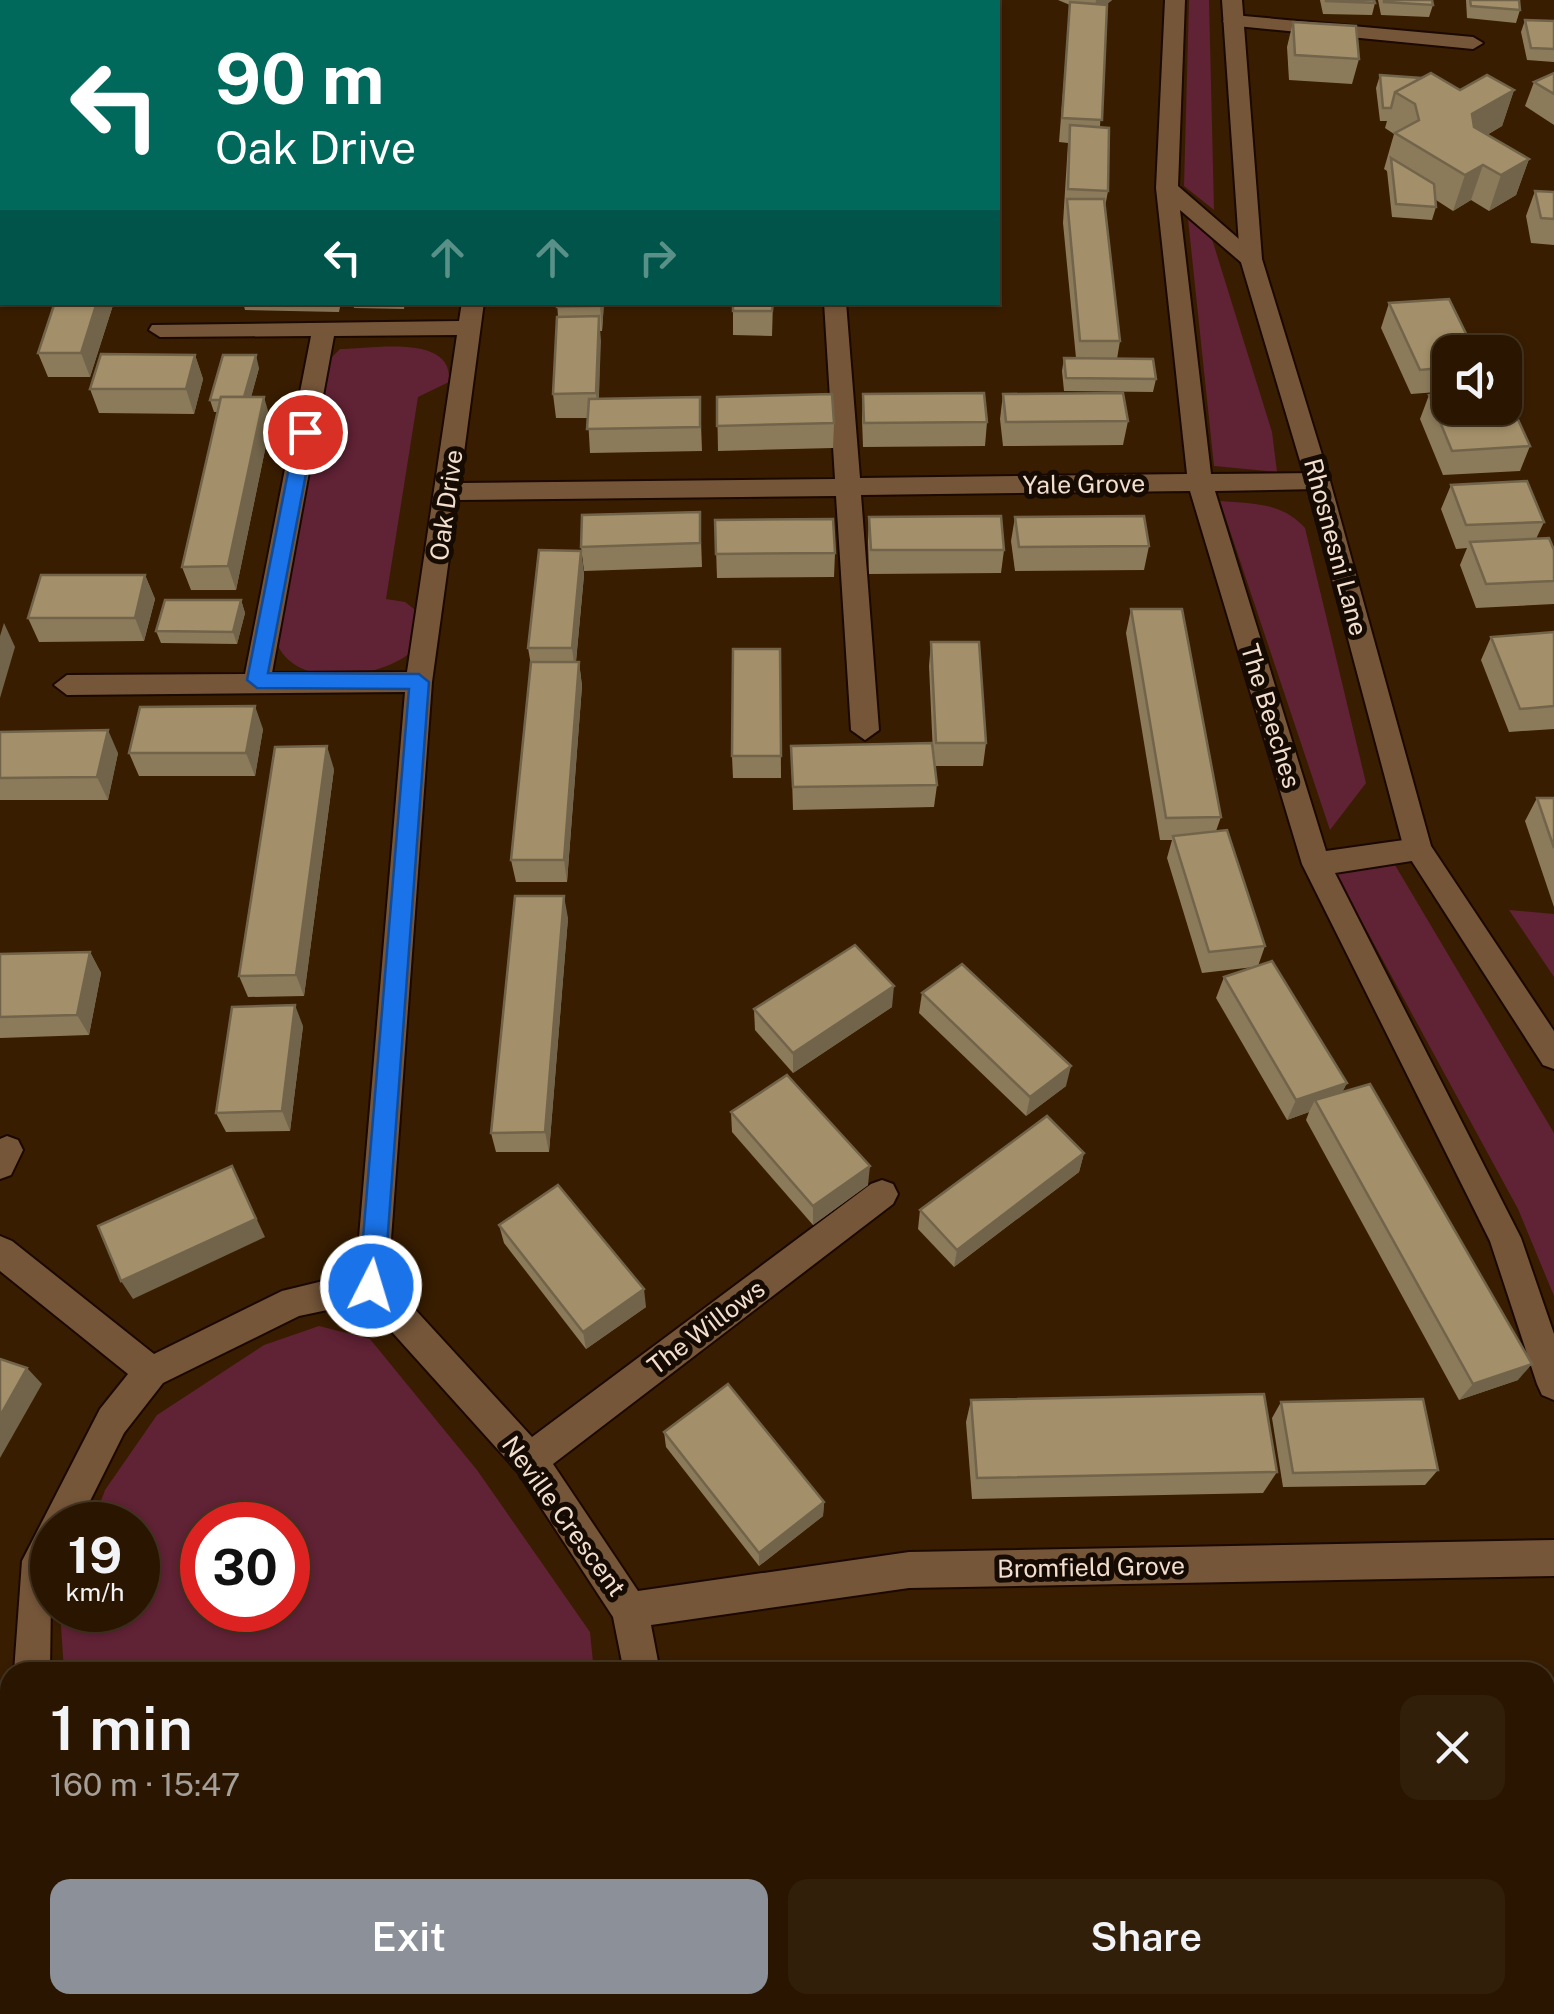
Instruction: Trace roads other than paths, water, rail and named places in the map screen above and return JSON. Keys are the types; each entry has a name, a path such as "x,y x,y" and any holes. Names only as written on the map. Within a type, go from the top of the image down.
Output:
{"street":[{"name":"The Beeches","path":"1175,0 1167,188 1200,482 1316,864 1505,1238 1554,1384"},
{"path":"1232,11 1473,43"},
{"name":"Rhosnesni Lane","path":"1232,11 1251,259 1318,480 1418,849 1554,1056"},
{"path":"1167,188 1251,259"},
{"path":"835,305 866,730"},
{"name":"Oak Drive","path":"160,330 324,330 472,315 419,682 371,1286"},
{"path":"257,680 324,330"},
{"name":"Yale Grove","path":"448,492 1318,480"},
{"path":"67,685 257,680 419,682"},
{"path":"1316,864 1418,849"},
{"name":"The Willows","path":"530,1460 882,1194"},
{"path":"0,1250 151,1372"},
{"path":"70,1502 112,1421 151,1372 294,1302 371,1286"},
{"name":"Neville Crescent","path":"371,1286 530,1460 630,1610 640,1662"},
{"name":"Bromfield Grove","path":"630,1610 909,1570 1554,1558"},
{"path":"33,1662 35,1632"}]}
